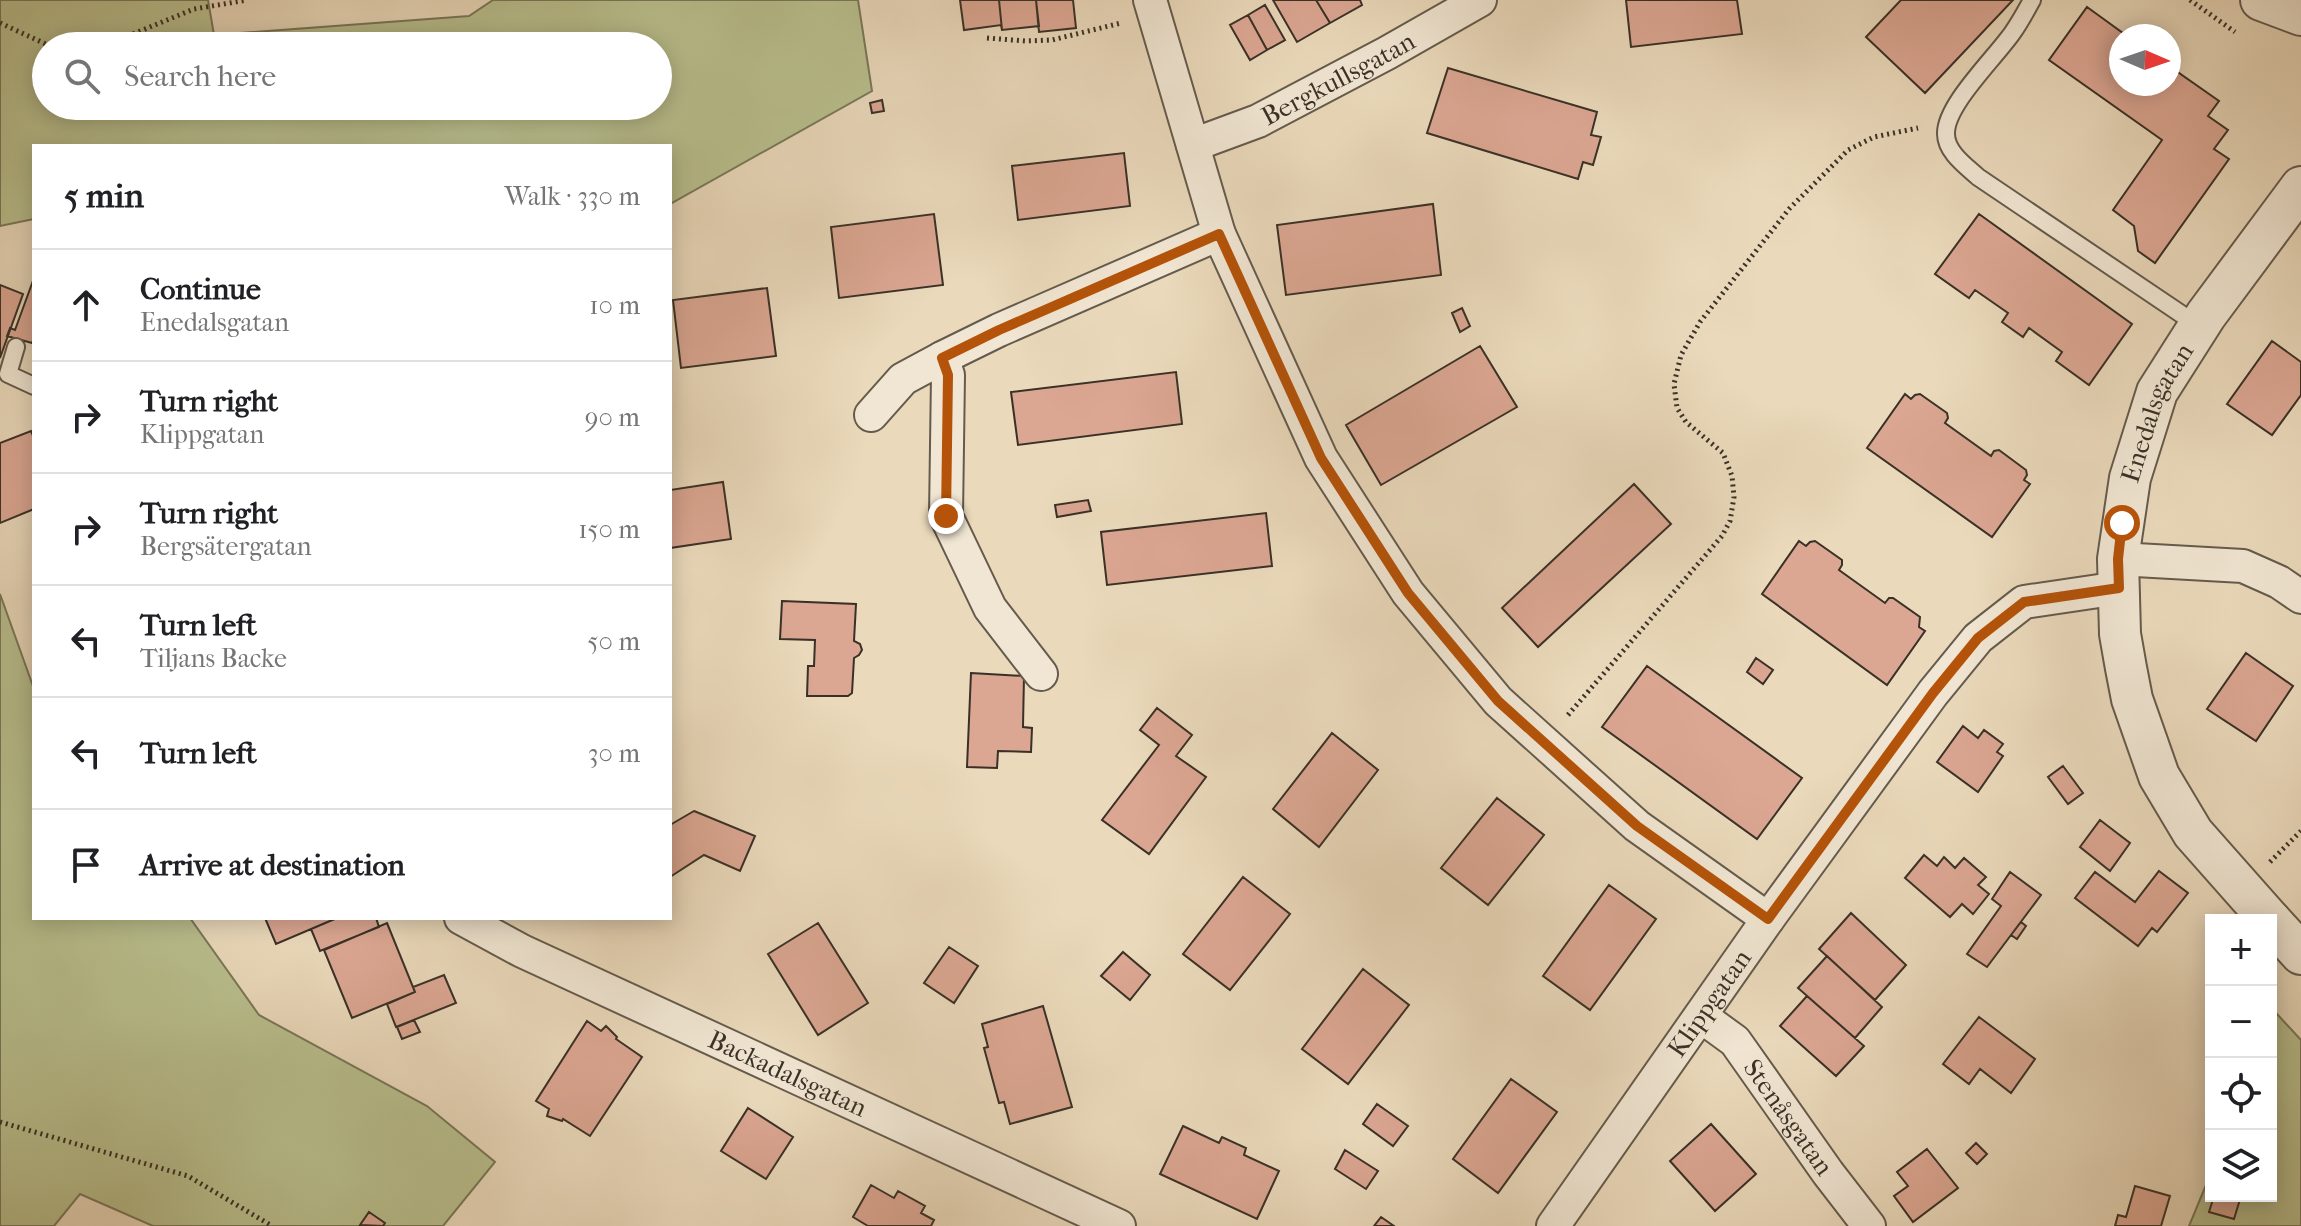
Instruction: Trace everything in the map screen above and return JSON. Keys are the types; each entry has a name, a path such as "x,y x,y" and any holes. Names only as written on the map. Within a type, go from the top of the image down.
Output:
{"street":[{"name":"Bergkullsgatan","path":"1193,145 1258,121 1480,0"},
{"path":"2261,0 2301,15"},
{"path":"1151,8 1219,234 1321,458 1408,593 1498,701 1637,826 1768,919"},
{"name":"Enedalsgatan","path":"2265,914 2193,833 2159,776 2132,699 2120,634 2118,574 2130,478 2157,392 2199,326 2301,187"},
{"path":"871,415 903,379 942,358 1219,234"},
{"path":"942,358 948,375 946,516 990,608 1041,674"},
{"name":"Klippgatan","path":"1553,1226 1768,919 1933,693 1978,638 2024,602 2118,574 2243,566 2279,582 2301,597"},
{"name":"Backadalsgatan","path":"465,920 522,951 1119,1226"},
{"name":"Enedalsgatan","path":"2277,928 2301,954"},
{"name":"Stenåsgatan","path":"1702,1017 1735,1041 1869,1226"}],"lane":[{"path":"2032,0 2013,32 1958,102 1948,120 1946,136 1954,154 1978,177 2199,326"},
{"path":"16,347 8,374 32,385"}],"path":[{"path":"138,32 215,2 247,0"},
{"path":"987,38 1052,40 1151,8"},
{"path":"0,23 32,38"},
{"path":"1546,744 1722,536 1730,521 1734,497 1732,476 1723,453 1686,422 1677,408 1674,384 1681,355 1700,322 1789,209 1848,150 1874,137 1923,127 1947,127"},
{"path":"2262,872 2282,847 2301,831"},
{"path":"0,1122 188,1176 272,1226"}],"green space":[{"path":"0,0 208,0 213,32 32,32 32,120 672,120 672,32 254,32 469,16 493,0 858,0 872,91 672,203 672,144 32,144 32,219 0,226"},
{"path":"0,594 32,683 32,920 191,920 259,1015 427,1106 495,1162 443,1226 153,1226 80,1194 54,1226 0,1226"},
{"path":"2277,1014 2301,1040 2301,1226 2189,1226 2205,1187 2205,1202 2277,1202"}],"building":[{"path":"960,0 999,0 1002,30 1001,25 964,30"},
{"path":"999,0 1036,0 1039,26 1002,30"},
{"path":"1036,0 1073,0 1076,28 1039,32"},
{"path":"1273,0 1316,0 1330,23 1297,42"},
{"path":"1316,0 1360,0 1362,5 1330,23"},
{"path":"1626,0 1737,0 1742,34 1631,47"},
{"path":"1901,0 2013,0 1925,93 1866,37"},
{"path":"1265,5 1285,40 1267,50 1248,15"},
{"path":"2087,7 2110,24 2109,96 2181,96 2181,74 2219,101 2208,116 2228,130 2214,149 2229,159 2155,263 2138,251 2134,226 2113,210 2162,140 2049,60"},
{"path":"1248,15 1267,50 1250,60 1230,25"},
{"path":"1448,68 1597,112 1591,135 1601,137 1593,165 1583,162 1578,179 1427,133"},
{"path":"882,100 884,111 872,113 870,103"},
{"path":"1124,153 1130,206 1018,220 1012,166"},
{"path":"1433,204 1441,275 1286,295 1277,225"},
{"path":"934,214 943,285 839,298 831,227"},
{"path":"1979,214 2132,324 2089,385 2056,361 2062,352 2029,328 2023,337 2002,322 2008,313 1975,290 1969,298 1935,274"},
{"path":"32,283 32,343 7,336 10,328 15,330"},
{"path":"0,285 23,294 0,358"},
{"path":"767,288 776,356 681,368 673,300"},
{"path":"1462,308 1470,326 1460,332 1452,313"},
{"path":"2272,341 2301,362 2301,395 2272,435 2227,404"},
{"path":"1480,346 1517,407 1381,485 1346,425"},
{"path":"1176,372 1182,424 1018,445 1011,392"},
{"path":"1905,394 1911,399 1920,394 1947,413 1945,423 1991,456 1999,450 2026,470 2024,480 2030,484 1992,537 1867,448"},
{"path":"31,431 32,433 32,510 0,523 0,443"},
{"path":"723,482 731,539 672,548 672,490"},
{"path":"1634,484 1671,524 1538,647 1502,608"},
{"path":"1088,500 1091,511 1057,517 1055,505"},
{"path":"1266,513 1272,566 1107,585 1101,532"},
{"path":"1799,541 1806,546 1815,541 1842,560 1839,570 1885,603 1893,598 1920,617 1919,627 1925,631 1887,685 1762,594"},
{"path":"782,601 856,604 854,641 860,644 862,650 854,658 852,693 848,696 807,696 808,666 814,666 815,640 780,639"},
{"path":"2246,653 2293,686 2256,741 2207,709"},
{"path":"1756,658 1773,670 1763,684 1747,672"},
{"path":"1647,666 1802,778 1757,839 1602,727"},
{"path":"971,673 1024,676 1023,727 1032,728 1031,752 998,751 997,768 967,767"},
{"path":"1157,708 1192,735 1176,756 1206,777 1149,854 1102,820 1159,745 1140,730"},
{"path":"1963,726 1978,738 1984,730 2003,744 1997,752 2003,756 1978,792 1937,762"},
{"path":"1332,733 1378,770 1319,847 1273,809"},
{"path":"2063,766 2083,793 2068,804 2048,777"},
{"path":"1497,798 1544,835 1488,905 1441,868"},
{"path":"694,811 755,836 740,871 704,855 672,876 672,824"},
{"path":"2100,820 2130,843 2110,871 2080,847"},
{"path":"1924,855 1937,866 1944,857 1955,868 1964,858 1986,877 1978,885 1989,894 1973,914 1962,904 1950,917 1905,878"},
{"path":"2159,871 2188,893 2157,932 2152,928 2138,946 2075,898 2095,872 2135,902"},
{"path":"2010,872 2041,895 1987,967 1967,954 2001,906 1992,899"},
{"path":"1243,877 1290,914 1230,990 1183,954"},
{"path":"1609,885 1656,919 1590,1010 1543,976"},
{"path":"1851,913 1906,965 1875,1000 1819,949"},
{"path":"266,920 332,920 276,944"},
{"path":"332,920 377,920 379,927 320,951 311,929"},
{"path":"2021,922 2026,926 2017,939 2011,935"},
{"path":"387,923 415,992 352,1018 324,950"},
{"path":"818,923 868,1003 818,1035 768,954"},
{"path":"949,947 978,966 954,1003 924,983"},
{"path":"1123,952 1150,975 1130,1000 1101,976"},
{"path":"1827,956 1882,1007 1855,1038 1798,988"},
{"path":"1363,969 1409,1005 1348,1084 1302,1049"},
{"path":"444,975 456,1003 396,1027 387,1004 415,992 413,987"},
{"path":"1807,996 1864,1046 1836,1076 1780,1026"},
{"path":"1043,1006 1072,1107 1010,1124 1004,1102 999,1103 984,1048 988,1047 982,1024"},
{"path":"1979,1017 2035,1059 2011,1093 1980,1069 1969,1084 1943,1064"},
{"path":"414,1020 420,1032 402,1039 397,1027"},
{"path":"587,1021 601,1031 606,1026 616,1039 642,1057 590,1136 563,1119 547,1116 549,1109 536,1101"},
{"path":"1511,1079 1557,1112 1498,1193 1453,1159"},
{"path":"1377,1104 1408,1126 1393,1146 1363,1124"},
{"path":"748,1108 793,1137 766,1179 721,1151"},
{"path":"1711,1124 1756,1174 1715,1211 1670,1161"},
{"path":"1183,1126 1219,1143 1222,1137 1246,1148 1244,1155 1279,1171 1257,1219 1160,1174"},
{"path":"1976,1143 1987,1154 1977,1164 1966,1153"},
{"path":"1927,1149 1958,1188 1913,1222 1894,1196 1908,1186 1897,1172"},
{"path":"1345,1150 1378,1171 1366,1189 1335,1169"},
{"path":"871,1185 894,1198 898,1191 925,1206 921,1213 934,1220 931,1226 868,1226 853,1217"},
{"path":"2135,1186 2170,1196 2161,1226 2115,1226 2118,1215 2126,1217"},
{"path":"2212,1202 2239,1202 2234,1219 2209,1212"},
{"path":"369,1212 385,1223 383,1226 360,1225"},
{"path":"1381,1217 1394,1226 1374,1226"}],"route":[{"path":"946,516 948,375 942,358 1219,234 1321,458 1408,593 1498,701 1637,826 1768,919 1933,693 1978,638 2024,602 2119,588 2122,523"}]}
